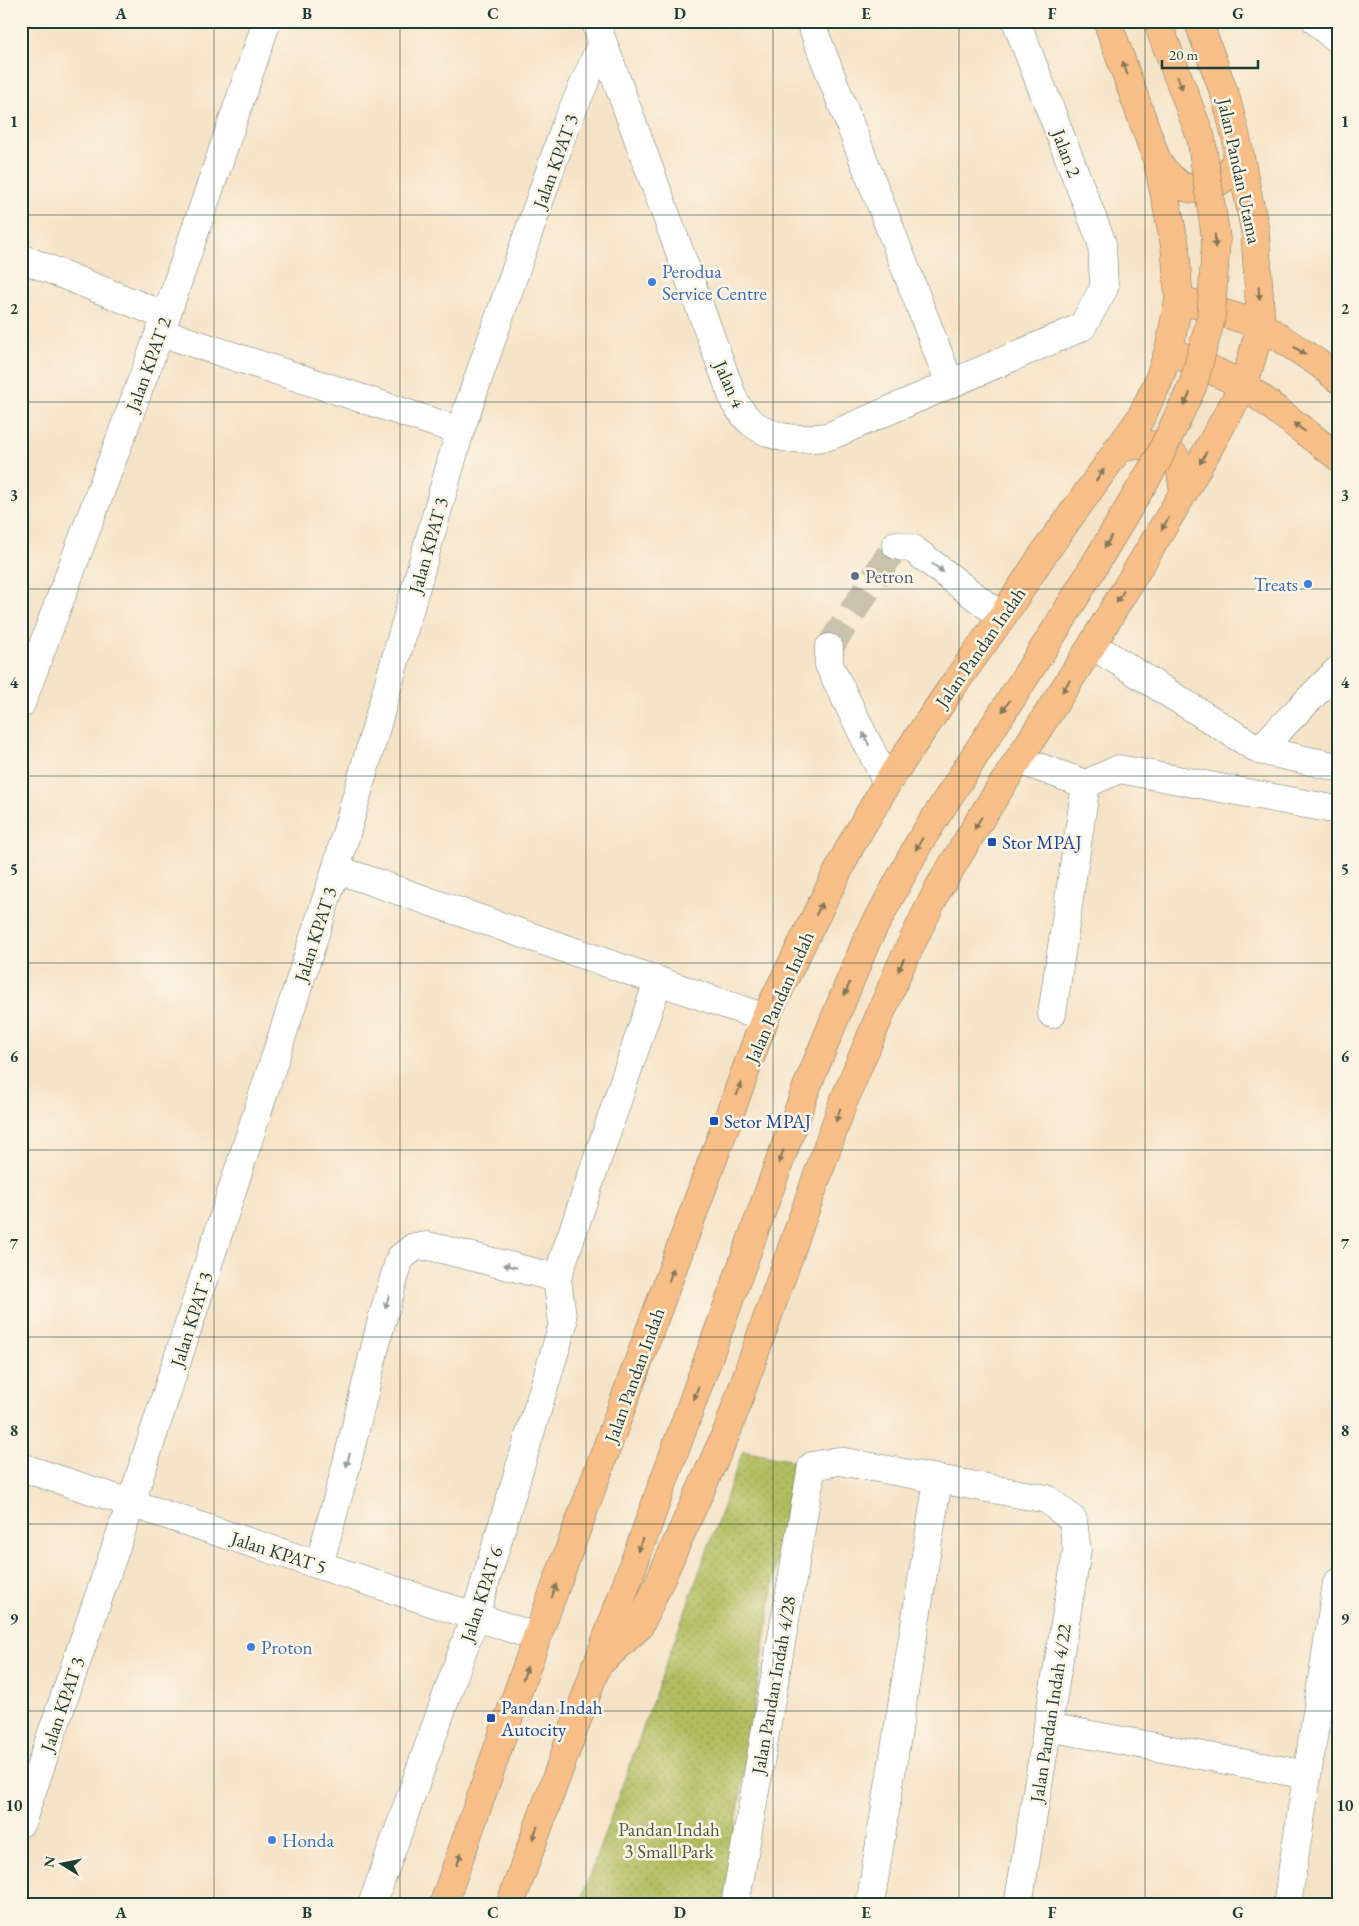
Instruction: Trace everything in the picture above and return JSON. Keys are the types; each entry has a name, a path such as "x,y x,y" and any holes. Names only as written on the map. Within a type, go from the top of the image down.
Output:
{"main road":[{"path":"1107,21 1158,163 1175,246 1179,299 1169,350 1244,385 1338,457"},
{"path":"510,1905 806,1089 866,942 919,843 1061,621 1158,459 1193,385 1211,318 1216,240 1201,138 1157,21"},
{"name":"Jalan Pandan Utama","path":"1198,21 1226,98 1238,142 1255,230 1261,325 1244,385"},
{"path":"1158,163 1174,181 1188,188 1206,190 1215,185 1236,161 1238,142"},
{"path":"1179,299 1261,325 1321,364 1338,379"},
{"name":"Jalan Pandan Indah","path":"443,1905 538,1637 765,1018 852,845 887,783 1042,556 1140,419 1158,382 1169,350"},
{"path":"595,1667 640,1627 728,1429 843,1103 901,964 938,889 981,818 1092,645 1184,492 1244,385"},
{"path":"1117,449 1140,444 1154,444 1169,452 1178,464 1184,492"}],"street":[{"name":"Jalan KPAT 2","path":"21,704 163,324 267,21"},
{"path":"810,21 950,384"},
{"name":"Jalan 2","path":"1016,21 1102,243 1104,288"},
{"path":"1316,21 1334,37 1338,37"},
{"name":"Jalan 4","path":"598,32 735,403 752,423 776,436 805,441 830,436 1082,327 1104,288"},
{"name":"Jalan KPAT 3","path":"21,1823 131,1503 336,869 460,432 598,32"},
{"path":"21,258 163,324 460,432"},
{"path":"896,545 913,550 1002,617"},
{"path":"1092,645 1258,750 1338,767"},
{"path":"829,648 829,664 887,783"},
{"path":"1258,750 1338,670"},
{"path":"1019,760 1086,784 1119,769 1338,810"},
{"path":"1052,1014 1086,784"},
{"path":"336,869 765,1018"},
{"path":"319,1565 345,1471 381,1323 400,1258 414,1248 429,1246 558,1278 658,981"},
{"name":"Jalan KPAT 6","path":"372,1905 475,1616 564,1324 558,1278"},
{"name":"Jalan Pandan Indah 4/28","path":"735,1905 812,1466 839,1461 938,1480"},
{"name":"Jalan KPAT 5","path":"21,1467 538,1637"},
{"path":"870,1905 938,1480"},
{"name":"Jalan Pandan Indah 4/22","path":"938,1480 1047,1499 1073,1520 1077,1551 1018,1905"},
{"path":"1287,1905 1307,1775 1332,1662 1337,1583"},
{"path":"1048,1727 1307,1775"}],"green space":[{"name":"Pandan Indah 3 Small Park","path":"743,1451 793,1461 723,1905 579,1905"}],"tunnel":[{"path":"829,648 896,545"}],"place":[{"name":"Perodua Service Centre","path":"652,282"},
{"name":"Petron","path":"855,576"},
{"name":"Treats","path":"1308,584"},
{"name":"Stor MPAJ","path":"992,842"},
{"name":"Setor MPAJ","path":"714,1121"},
{"name":"Proton","path":"251,1647"},
{"name":"Pandan Indah Autocity","path":"491,1718"},
{"name":"Honda","path":"272,1840"}]}
